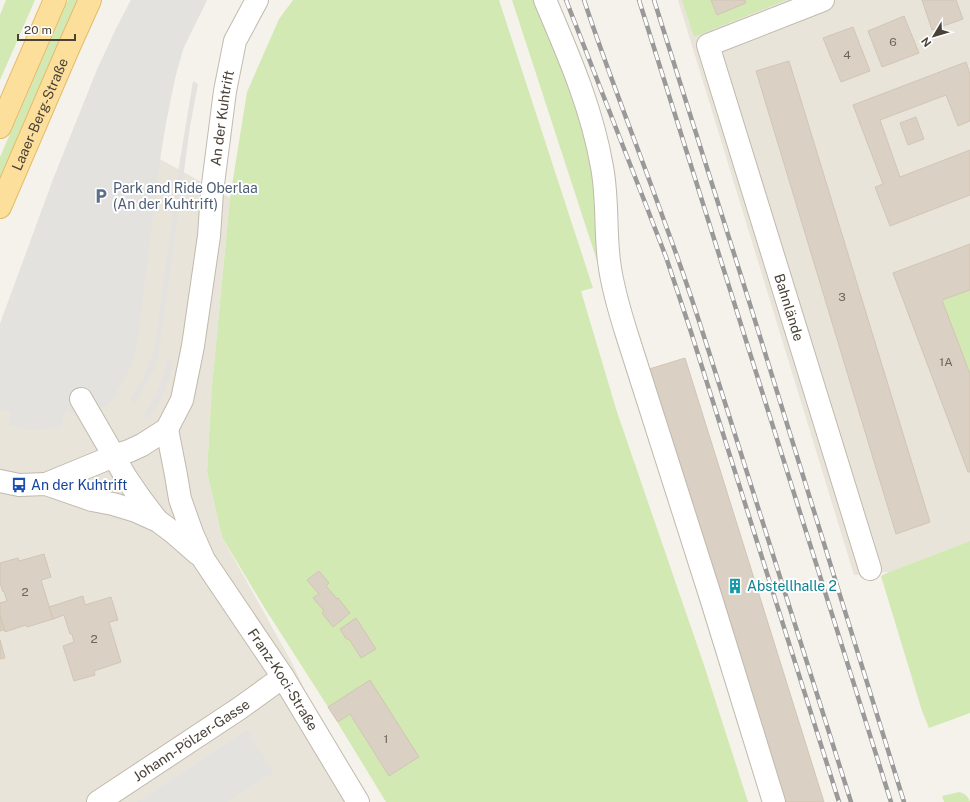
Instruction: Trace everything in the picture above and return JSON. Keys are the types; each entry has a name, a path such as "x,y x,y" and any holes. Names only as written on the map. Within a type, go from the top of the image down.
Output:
{"main road":[{"path":"0,126 55,0"},
{"name":"Laaer-Berg-Straße","path":"0,207 90,0"}],"street":[{"name":"An der Kuhtrift","path":"167,429 182,400 193,346 209,236 212,192 224,91 233,48 235,41 257,0"},
{"path":"545,0 575,72 598,145 605,187 609,262 617,302 774,802"},
{"name":"Bahnlände","path":"823,0 708,45 870,569"},
{"path":"81,399 114,456"},
{"name":"Franz-Koci-Straße","path":"0,482 19,485 46,484 129,451 142,445 167,429 180,499 192,533 204,560 282,677 358,802"},
{"name":"Franz-Koci-Straße","path":"114,456 125,476 158,521"},
{"name":"Franz-Koci-Straße","path":"46,484 92,500 113,504 136,511 158,521 204,560"},
{"name":"Johann-Pölzer-Gasse","path":"98,802 240,708 282,677"}],"shaded area":[{"path":"131,0 207,0 183,49 175,78 160,159 230,198 212,386 207,472 222,537 292,663 358,802 0,802 0,324 54,177 97,70"},
{"name":"Park and Ride Oberlaa (An der Kuhtrift)","path":"131,0 207,0 183,49 175,78 166,122 137,346 124,380 111,402 81,421 73,413 67,411 63,417 63,426 52,429 30,430 9,426 11,411 4,410 0,412 0,324 54,177 97,70"},
{"path":"678,0 970,0 970,541 889,572 854,575"},
{"path":"193,81 198,84 190,127 159,353 155,368 135,403 130,399 143,378 156,345 178,172"},
{"path":"167,359 173,360 171,371 163,395 149,418 144,415 155,396 164,375"},
{"path":"247,730 274,772 227,802 137,802"}],"green space":[{"path":"6,0 35,0 0,80 0,15"},
{"path":"68,0 80,0 0,182 0,157"},
{"path":"293,0 499,0 593,288 581,291 617,412 704,665 748,802 386,802 222,537 207,472 212,386 230,198 247,92 279,19"},
{"path":"512,0 537,0 580,117 595,184 603,279"},
{"path":"682,0 786,0 694,37"},
{"path":"970,290 970,374 942,300"},
{"path":"970,541 970,713 929,728 922,711 881,576"},
{"path":"959,792 963,793 969,798 970,802 944,802 942,796"}],"building":[{"path":"711,0 745,0 746,3 717,15"},
{"path":"922,0 956,0 963,19 932,30"},
{"path":"904,16 919,53 882,67 868,31"},
{"path":"853,27 870,71 841,82 823,38"},
{"path":"789,61 930,522 896,534 756,71"},
{"path":"966,62 970,74 970,121 958,126 946,95 880,120 900,177 970,150 970,195 890,226 875,187 883,184 853,105"},
{"path":"916,117 924,139 908,145 900,123"},
{"path":"970,244 970,290 942,300 970,374 970,472 968,472 893,273"},
{"name":"Abstellhalle 2","path":"685,358 824,802 781,802 646,370"},
{"path":"44,554 51,577 41,580 53,619 27,627 26,625 5,632 0,615 0,603 7,601 0,583 0,563 18,558 19,561"},
{"path":"319,571 329,583 326,586 350,613 333,627 322,613 324,611 313,598 319,594 307,580"},
{"path":"83,596 85,605 111,597 118,620 109,622 121,662 94,671 95,675 74,681 63,646 74,642 72,634 70,634 64,615 53,619 49,607"},
{"path":"0,615 4,630 0,631"},
{"path":"356,618 376,649 361,658 349,639 346,639 340,629"},
{"path":"0,640 5,658 0,659"},
{"path":"370,680 419,757 389,776 350,714 338,722 328,707"}],"railway":[{"path":"566,0 666,257 839,802"},
{"path":"584,0 672,241 693,303 851,802"},
{"path":"639,0 891,802"},
{"path":"654,0 904,802"}],"place":[{"name":"Park and Ride Oberlaa (An der Kuhtrift)","path":"101,196"},
{"name":"An der Kuhtrift","path":"19,485"},
{"name":"Abstellhalle 2","path":"735,586"}]}
